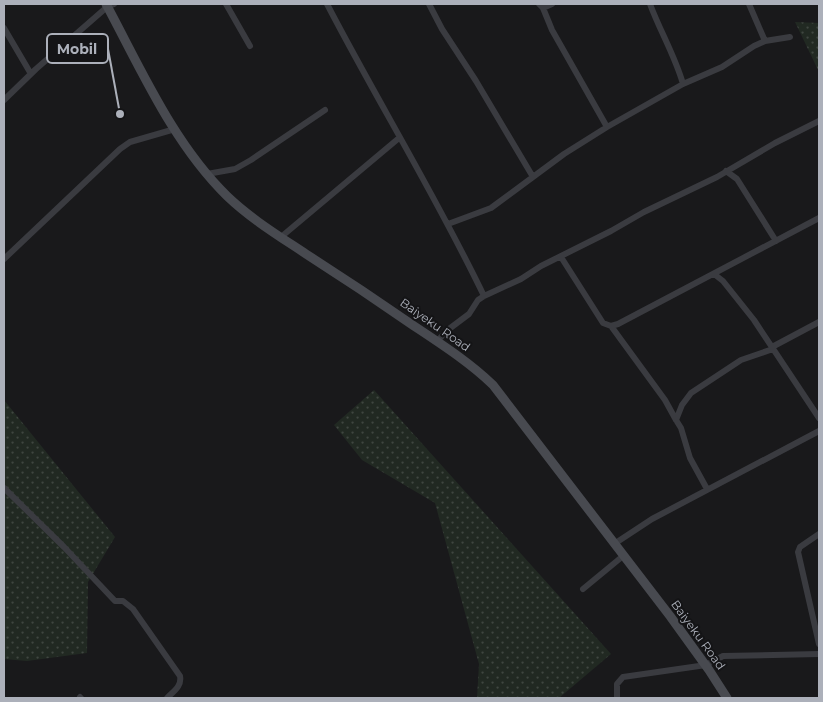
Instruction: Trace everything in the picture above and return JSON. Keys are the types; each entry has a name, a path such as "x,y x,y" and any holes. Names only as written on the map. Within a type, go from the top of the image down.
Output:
{"main road":[{"name":"Baiyeku Road","path":"109,5 175,129 206,174 228,197 259,223 437,341 478,370 493,385 706,665 727,698"}],"street":[{"path":"226,4 250,46"},
{"path":"327,4 448,224 484,296"},
{"path":"429,4 442,29 476,81 533,177"},
{"path":"552,4 541,6 552,30 608,126"},
{"path":"650,4 660,32 672,51 683,84"},
{"path":"749,4 765,41"},
{"path":"4,100 109,5"},
{"path":"4,28 31,74"},
{"path":"448,224 490,208 564,154 608,126 683,84 714,71 765,41 790,37"},
{"path":"206,174 235,169 325,110"},
{"path":"437,341 469,314 478,300 484,296 521,279 541,266 819,121"},
{"path":"4,259 120,149 130,142 175,129"},
{"path":"281,237 399,138"},
{"path":"726,171 737,179 776,242"},
{"path":"611,326 819,218"},
{"path":"561,257 603,323 611,326 664,400 681,428 690,458 707,489"},
{"path":"722,270 723,281"},
{"path":"714,274 723,281 754,320 819,418"},
{"path":"676,420 682,404 691,392 741,360 772,348 819,322"},
{"path":"614,544 652,519 819,431"},
{"path":"4,488 115,601 123,601 133,609 180,676 179,686 167,698"},
{"path":"819,534 800,547 798,552 819,644"},
{"path":"583,589 623,556"},
{"path":"617,698 617,684 623,676 706,665 723,656 819,654"}],"shaded area":[{"path":"795,22 819,23 819,72"},
{"path":"374,390 611,654 559,698 477,698 479,664 435,503 362,460 334,425"},
{"path":"4,400 115,537 88,582 87,653 27,661 4,659"}],"place":[{"name":"Mobil","path":"120,114"}]}
